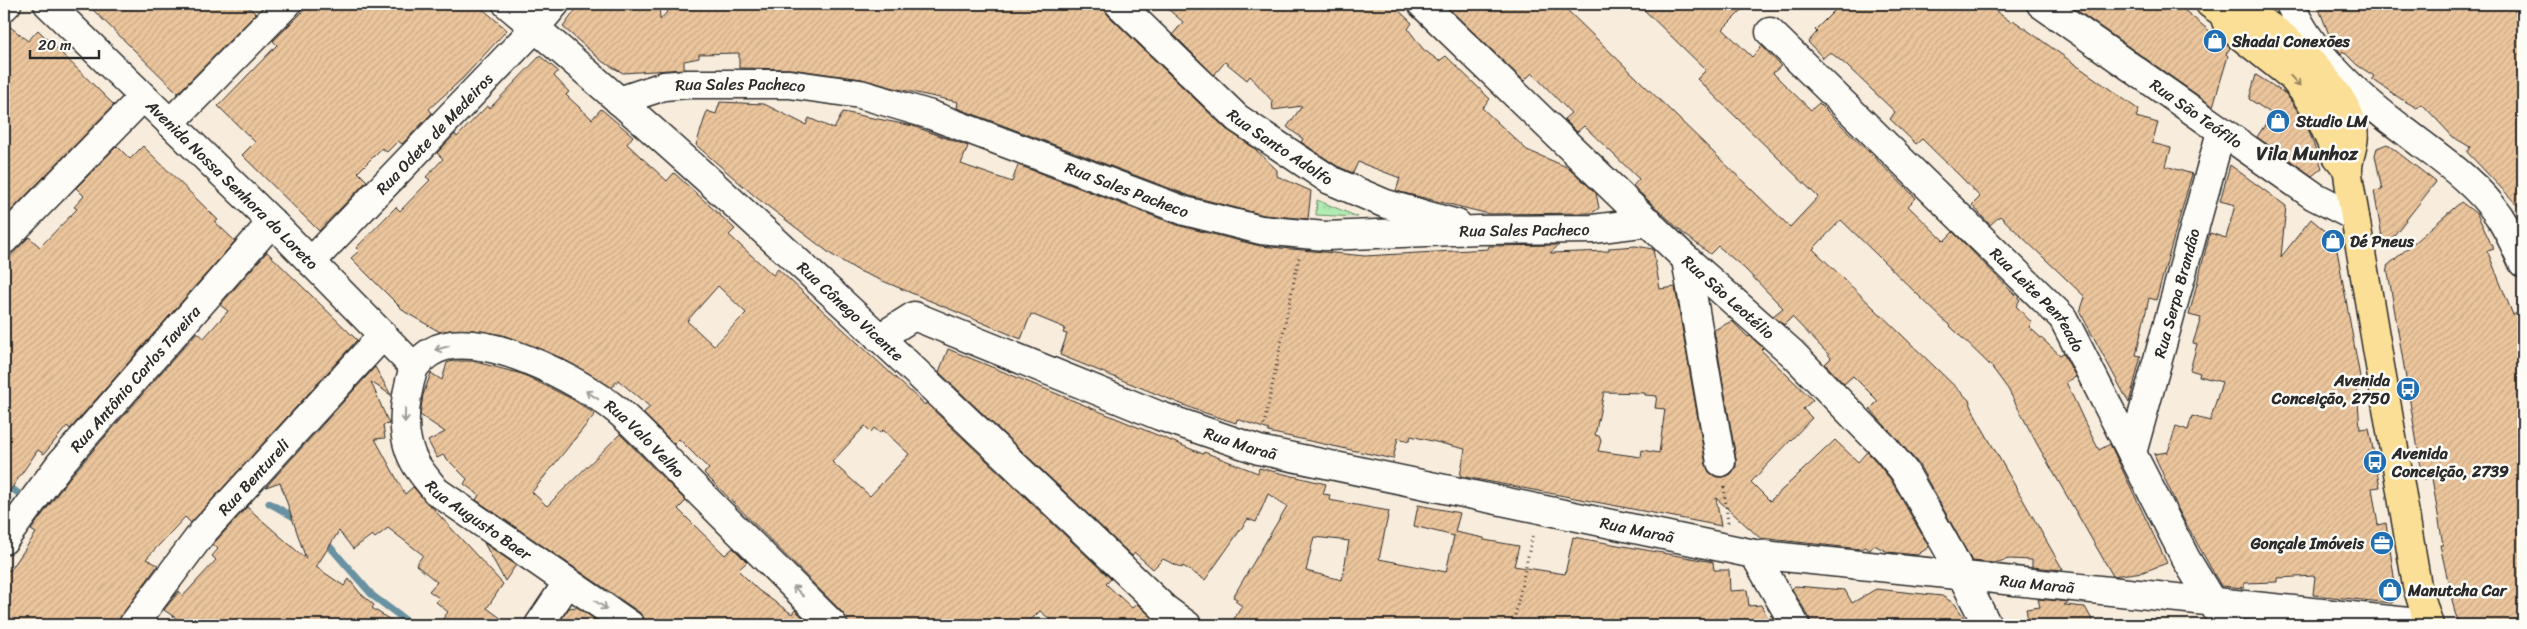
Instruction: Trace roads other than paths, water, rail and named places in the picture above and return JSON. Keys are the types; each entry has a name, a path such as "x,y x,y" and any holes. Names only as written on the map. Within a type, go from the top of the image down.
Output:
{"main road":[{"path":"2216,8 2236,10 2286,30 2307,58 2344,91 2354,133 2353,152 2348,170 2355,217 2417,586 2429,625"},
{"path":"2286,30 2291,76 2320,117 2337,156 2348,170"}],"street":[{"path":"4,8 8,4"},
{"name":"Avenida Nossa Senhora do Loreto","path":"48,4 272,222 414,367"},
{"path":"170,123 287,4"},
{"name":"Rua Cônego Vicente","path":"507,4 716,188 1165,609 1187,625"},
{"name":"Rua Odete de Medeiros","path":"311,262 536,28 555,4"},
{"name":"Rua Santo Adolfo","path":"1119,4 1237,118 1330,180 1386,204 1478,230"},
{"name":"Rua São Leotélio","path":"1422,4 1686,258 1792,353 1886,450 1904,471 1987,625"},
{"name":"Rua São Teófilo","path":"2041,4 2314,196 2355,217"},
{"name":"Rua Leite Penteado","path":"1770,32 2056,309 2068,326 2209,600 2226,625"},
{"name":"Rua Sales Pacheco","path":"619,101 664,86 688,84 789,84 860,94 931,115 1185,211 1230,224 1304,235 1593,229 1648,222"},
{"path":"2320,117 2344,91 2378,112 2454,169 2480,193 2498,215 2523,263"},
{"path":"4,240 143,97"},
{"name":"Rua Serpa Brandão","path":"2132,453 2221,132"},
{"name":"Rua Antônio Carlos Taveira","path":"4,540 60,464 272,222"},
{"path":"1686,258 1721,462"},
{"name":"Rua Maraã","path":"878,338 914,316 1160,416 1259,450 1742,551 2429,625"},
{"name":"Rua Bentureli","path":"143,622 203,532 383,335"},
{"name":"Rua Valo Velho","path":"414,367 430,352 441,348 460,344 480,344 529,360 574,384 618,411 833,625"},
{"name":"Rua Augusto Baer","path":"414,367 405,402 405,424 408,444 416,465 436,491 630,625"},
{"path":"1742,551 1795,625"},
{"path":"539,625 568,582"}],"waterway":[{"path":"4,483 25,498"},
{"path":"269,503 299,520"},
{"path":"325,541 373,596 412,625"}],"place":[{"name":"Shadai Conexões","path":"2215,41"},
{"name":"Studio LM","path":"2278,121"},
{"name":"Dé Pneus","path":"2333,241"},
{"name":"Avenida Conceição, 2750","path":"2408,389"},
{"name":"Avenida Conceição, 2739","path":"2375,462"},
{"name":"Gonçale Imóveis","path":"2382,543"},
{"name":"Manutcha Car","path":"2390,590"}],"district":[{"name":"Vila Munhoz","path":"2307,153"}]}
